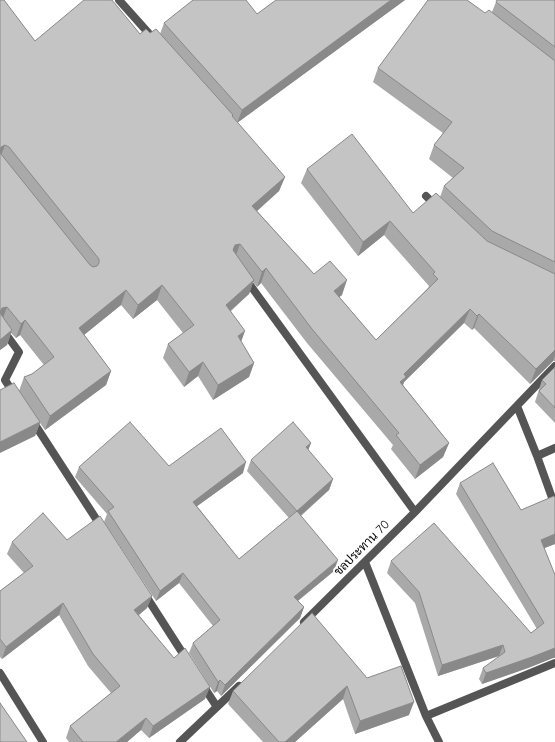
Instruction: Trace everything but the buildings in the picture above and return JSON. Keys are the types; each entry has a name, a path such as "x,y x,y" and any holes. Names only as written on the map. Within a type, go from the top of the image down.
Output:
{"street":[{"path":"119,0 156,42"},
{"path":"426,196 443,212"},
{"path":"238,269 415,512"},
{"path":"0,326 18,352 5,380 18,400"},
{"name":"ชลประทาน 70","path":"297,629 415,512 555,366"},
{"path":"517,406 555,506"},
{"path":"27,413 105,532"},
{"path":"537,456 555,448"},
{"path":"365,562 426,716 439,742"},
{"path":"140,586 217,707"},
{"path":"426,716 555,663"},
{"path":"0,673 43,742"},
{"path":"180,742 246,679"}]}
